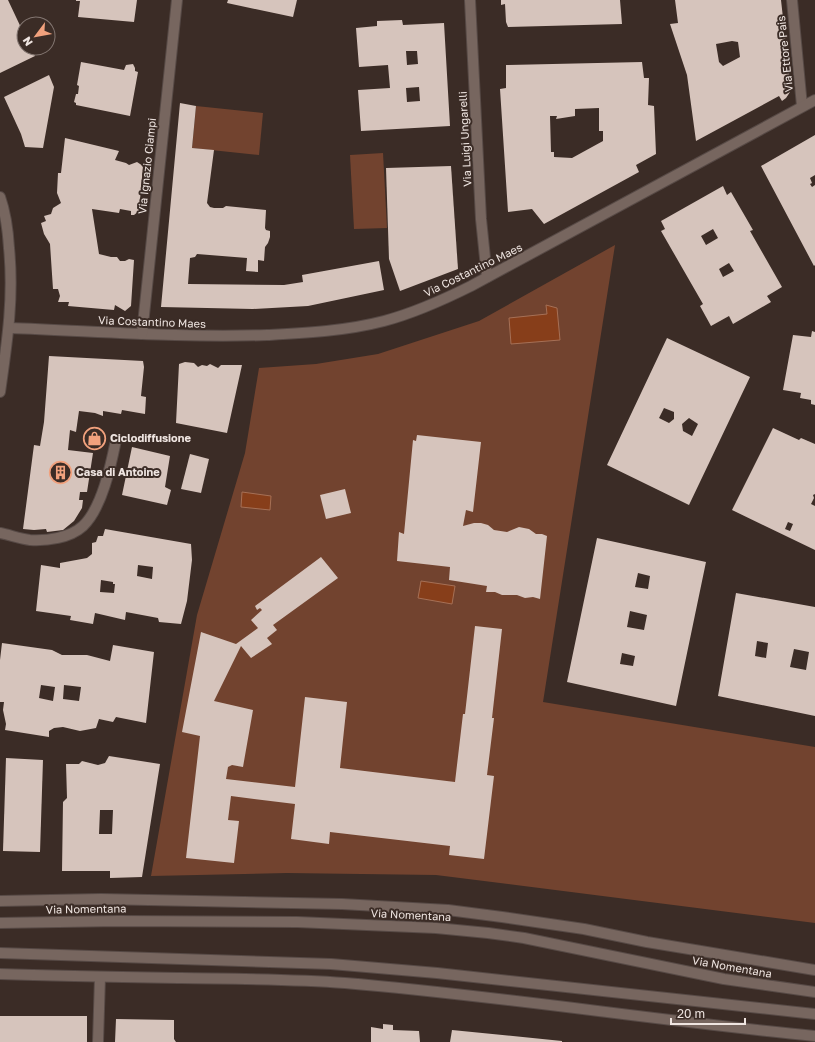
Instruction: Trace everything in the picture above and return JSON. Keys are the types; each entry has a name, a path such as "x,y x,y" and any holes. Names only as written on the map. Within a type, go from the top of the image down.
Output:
{"street":[{"name":"Via Ignazio Ciampi","path":"142,334 177,0"},
{"name":"Via Luigi Ungarelli","path":"470,0 481,219 487,277"},
{"name":"Via Ettore Pais","path":"792,0 802,106"},
{"name":"Via Costantino Maes","path":"9,328 192,336 276,334 321,331 383,321 436,303 487,277 815,100"},
{"path":"0,197 8,230 11,264 9,328 0,392"},
{"path":"0,533 31,540 52,539 74,533 84,526 94,510 102,492 111,467 116,440"},
{"name":"Via Nomentana","path":"0,901 102,899 342,904 448,910 584,929 662,945 815,970"},
{"name":"Via Nomentana","path":"0,923 118,921 274,922 436,928 524,938 724,979 815,992"},
{"path":"0,953 339,964 437,973 815,1014"},
{"path":"0,974 286,980 344,983 592,1009 740,1029 815,1036"},
{"path":"98,1042 100,977"}],"shaded area":[{"path":"196,106 263,113 259,155 192,148"},
{"path":"383,153 387,228 354,229 350,155"},
{"path":"615,245 543,702 815,747 815,923 436,875 287,873 151,876 197,615 245,453 259,368 316,364 378,354 479,321"},
{"path":"546,305 557,308 560,340 511,344 509,318 547,314"},
{"path":"242,492 271,496 270,510 241,507"},
{"path":"421,581 455,586 452,604 418,598"}],"building":[{"path":"0,0 8,0 16,17 16,56 35,56 0,73"},
{"path":"76,0 137,0 134,22 78,17 80,1"},
{"path":"228,0 297,0 293,17 227,3"},
{"path":"501,0 620,0 622,24 508,27 506,22 505,4 501,5"},
{"path":"675,0 781,0 790,92 782,101 779,96 696,141 687,75 670,24 678,23","holes":["732,41 738,42 740,57 723,66 719,62 716,44"]},
{"path":"402,20 403,25 444,23 450,126 361,131 358,90 390,88 388,65 359,67 356,28 377,26 377,21","holes":["406,51 417,51 418,64 407,65","419,87 420,101 407,102 406,88"]},
{"path":"81,62 124,70 126,65 133,64 135,71 138,72 130,116 76,105 74,102 76,94 78,94 79,86 77,85"},
{"path":"642,62 644,78 649,78 648,105 654,106 656,154 636,165 639,172 544,224 532,209 508,212 500,89 506,88 506,65","holes":["599,108 599,131 603,131 603,141 572,158 554,157 554,152 551,152 550,116 557,116 556,119 575,116 575,109"]},
{"path":"49,75 54,87 43,148 25,147 21,134 4,97"},
{"path":"180,103 196,106 192,148 214,150 207,203 210,207 214,208 223,208 226,206 266,210 265,228 266,230 270,231 270,237 265,247 264,261 258,260 258,272 246,271 247,258 197,254 195,257 190,258 188,284 284,285 303,282 302,275 379,261 384,290 308,306 253,309 161,307"},
{"path":"815,135 815,175 810,178 812,183 810,184 812,187 815,185 814,266 761,166"},
{"path":"65,138 119,151 115,160 129,165 137,162 143,166 139,211 134,215 131,215 131,211 120,209 119,213 92,209 99,254 117,257 120,261 129,259 134,260 131,306 125,311 115,305 114,310 68,306 69,302 58,302 60,296 58,289 53,289 50,244 44,234 41,223 46,221 44,216 51,214 53,208 61,203 57,193 58,173 61,173"},
{"path":"451,166 458,269 400,291 389,259 386,168"},
{"path":"723,186 727,195 731,192 753,230 750,231 782,287 767,296 771,302 733,324 729,316 711,326 700,306 703,304 661,231 665,229 661,221","holes":["713,229 718,238 706,245 701,236","729,263 734,271 723,277 719,269"]},
{"path":"812,331 815,332 815,405 811,404 811,400 800,398 801,393 783,390 793,335 811,337"},
{"path":"667,338 750,377 689,505 607,465","holes":["664,408 674,412 674,419 669,423 659,418","689,418 698,424 692,436 683,431 682,424"]},
{"path":"49,356 143,361 144,367 141,396 146,397 145,414 122,410 121,414 103,411 103,416 95,413 79,411 76,432 70,430 68,450 93,453 87,492 80,492 79,500 83,500 82,508 74,521 63,530 47,532 46,529 23,529 34,445 40,446 44,422"},
{"path":"185,362 194,363 198,367 202,365 207,366 210,364 218,368 221,365 242,365 227,433 176,423 179,364"},
{"path":"773,428 799,440 801,438 815,444 815,494 813,495 814,498 811,504 815,506 815,550 732,510","holes":["788,522 793,524 790,531 785,529"]},
{"path":"417,435 481,442 473,512 466,510 463,526 481,523 488,525 494,530 507,532 519,527 529,529 536,534 547,536 540,599 486,592 487,586 449,580 450,567 397,561 399,532 404,534 413,440 416,441"},
{"path":"132,447 170,456 165,487 171,490 167,505 122,495"},
{"path":"190,454 209,459 201,493 181,489"},
{"path":"345,489 351,513 326,519 320,495"},
{"path":"105,529 191,544 192,560 187,601 181,624 159,622 158,618 126,612 125,620 95,613 93,624 70,620 71,616 36,611 41,565 60,568 60,563 87,558 92,554 92,543 96,542 98,536 103,536","holes":["138,565 153,567 152,579 137,576","101,580 113,582 113,584 115,584 114,593 100,592"]},
{"path":"597,538 706,562 676,706 567,682","holes":["638,573 650,576 648,589 635,587","630,611 647,615 644,630 627,627","622,653 635,656 633,666 620,664"]},
{"path":"321,557 338,578 273,625 277,630 267,638 272,644 251,658 241,646 214,701 253,710 243,767 232,765 228,767 226,779 295,787 305,697 347,702 340,768 455,782 463,714 465,714 475,626 502,629 487,775 494,776 484,859 449,855 450,846 330,832 329,844 291,839 295,804 231,796 228,820 239,821 234,863 186,858 200,736 182,732 201,632 236,644 258,628 251,620 262,610 260,608 257,610 255,606"},
{"path":"736,593 815,607 815,716 718,696","holes":["757,641 768,643 766,658 755,656","794,649 809,652 806,670 790,667"]},
{"path":"2,643 52,650 62,655 87,655 110,661 113,645 154,652 146,723 116,717 113,722 99,719 96,728 80,731 63,727 54,728 49,731 49,737 5,730 6,724 3,710 4,702 0,702 0,660","holes":["41,685 55,687 53,701 39,698","64,685 81,687 79,701 63,699"]},
{"path":"109,756 160,764 142,877 110,878 110,871 62,871 63,802 67,798 66,764 79,764 82,761 98,765 105,763","holes":["100,810 113,810 112,834 99,834"]},
{"path":"6,758 43,760 40,852 3,851"},
{"path":"0,1016 87,1016 87,1042 0,1042"},
{"path":"116,1019 174,1020 174,1039 176,1042 115,1042"},
{"path":"383,1024 393,1025 393,1030 419,1031 420,1042 371,1042 371,1027 383,1029"},
{"path":"452,1030 562,1041 562,1042 450,1042"}],"place":[{"name":"Ciclodiffusione","path":"95,438"},
{"name":"Casa di Antoine","path":"60,472"}]}
